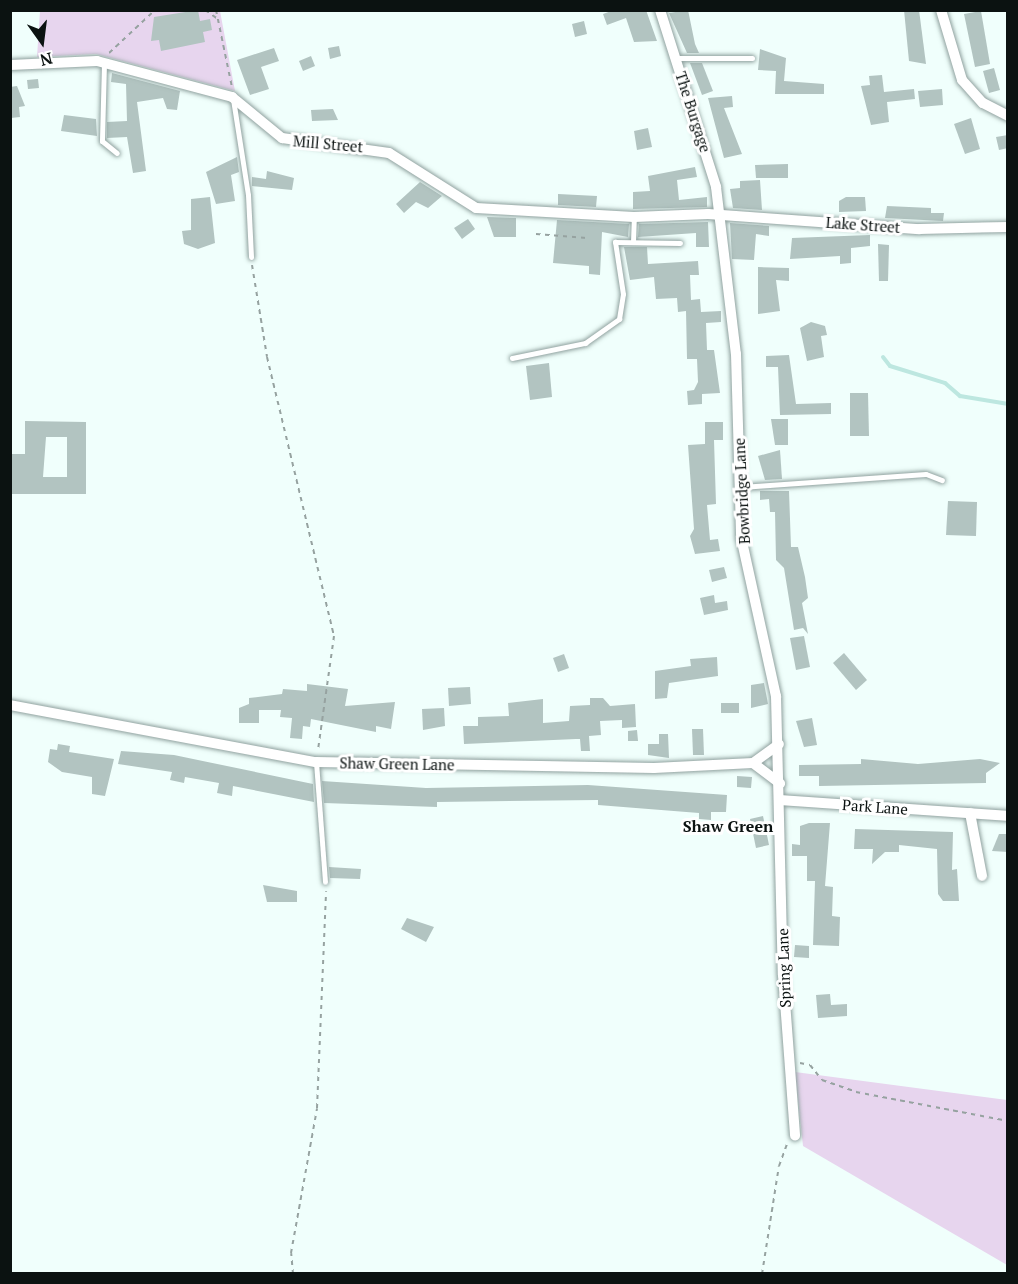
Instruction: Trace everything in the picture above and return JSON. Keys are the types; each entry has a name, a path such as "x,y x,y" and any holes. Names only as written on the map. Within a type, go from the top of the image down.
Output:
{"street":[{"name":"The Burgage","path":"660,10 707,153 720,216"},
{"path":"941,10 962,80 983,103 1008,116"},
{"name":"Mill Street","path":"10,65 100,62 232,98 282,138 389,153 477,208 634,217 720,216"},
{"name":"Lake Street","path":"720,216 919,229 1008,227"},
{"name":"Bowbridge Lane","path":"720,216 736,354 741,537 776,696 781,800"},
{"name":"Shaw Green Lane","path":"10,705 316,762 654,768 753,763"},
{"path":"779,744 753,763 780,783"},
{"name":"Park Lane","path":"781,800 1008,816"},
{"name":"Spring Lane","path":"781,800 789,1060 795,1136"},
{"path":"970,813 982,876"}],"lane":[{"path":"676,58 752,58"},
{"path":"100,62 102,141 117,153"},
{"path":"232,98 248,195 251,257"},
{"path":"633,242 634,217"},
{"path":"512,358 585,343 619,319 623,294 615,242 680,243"},
{"path":"741,488 926,474 942,480"},
{"path":"316,762 325,882"}],"path":[{"path":"100,62 155,10"},
{"path":"205,10 218,19"},
{"path":"216,10 232,98"},
{"path":"536,234 587,238"},
{"path":"251,257 267,357 334,636 316,762"},
{"path":"293,1274 291,1253 317,1108 329,914 325,882"},
{"path":"789,1060 810,1065 822,1080 856,1092 1008,1121"},
{"path":"762,1274 778,1166 795,1136"}],"shaded area":[{"path":"40,11 220,11 235,91 96,54 37,57"},
{"path":"795,1072 1007,1100 1007,1265 803,1146"}],"building":[{"path":"198,10 200,21 210,19 212,30 203,32 205,42 161,51 159,40 151,41 154,17"},
{"path":"614,10 646,10 657,41 634,42 626,18 607,25 603,14"},
{"path":"688,10 699,53 687,53 669,13"},
{"path":"904,10 919,10 926,64 909,61"},
{"path":"981,11 990,64 975,67 964,14"},
{"path":"584,21 587,34 575,37 572,24"},
{"path":"339,46 341,56 330,59 328,48"},
{"path":"274,48 279,61 261,67 269,89 250,95 237,60"},
{"path":"760,49 786,58 784,81 824,84 824,94 775,94 776,71 758,70"},
{"path":"311,56 315,66 303,71 299,61"},
{"path":"690,63 702,63 713,91 702,95"},
{"path":"994,68 1000,90 989,93 983,71"},
{"path":"112,73 180,91 177,110 167,109 163,98 137,102 146,171 133,173 127,137 107,138 107,122 127,121 126,84 111,82"},
{"path":"882,75 884,92 914,89 915,99 887,102 889,122 871,125 861,86 870,85 869,76"},
{"path":"38,79 39,88 28,89 27,80"},
{"path":"17,86 25,106 19,107 20,117 11,118 10,87"},
{"path":"942,89 943,105 920,107 918,91"},
{"path":"732,96 733,107 724,108 742,154 724,158 708,98"},
{"path":"333,109 338,120 312,121 311,110"},
{"path":"64,115 96,119 97,136 61,131"},
{"path":"971,118 980,149 965,154 954,124"},
{"path":"648,128 652,147 637,150 634,131"},
{"path":"1008,135 1008,148 999,150 996,137"},
{"path":"237,157 239,172 231,175 235,201 216,204 206,172"},
{"path":"788,164 788,178 756,178 755,165"},
{"path":"695,167 697,177 677,180 679,200 707,197 707,207 633,209 633,192 650,191 648,176"},
{"path":"267,171 294,178 292,190 252,186 252,177 266,179"},
{"path":"760,180 762,210 733,208 730,189 740,188 740,181"},
{"path":"420,182 442,196 428,208 416,202 404,213 396,204"},
{"path":"558,194 597,196 596,207 558,205"},
{"path":"210,197 215,243 198,249 184,244 182,231 191,230 191,199"},
{"path":"846,197 865,197 866,211 839,212 839,201"},
{"path":"887,206 931,208 931,213 944,213 943,221 885,218"},
{"path":"487,217 516,218 516,237 494,237"},
{"path":"468,219 475,229 462,239 454,228"},
{"path":"557,220 629,224 628,237 602,232 600,275 589,274 589,266 553,263"},
{"path":"708,222 709,247 696,247 696,233 638,237 639,224"},
{"path":"730,223 769,226 769,236 756,234 754,260 732,259"},
{"path":"870,235 870,246 851,248 851,263 840,264 840,256 790,259 792,238"},
{"path":"878,244 889,245 888,281 879,281"},
{"path":"624,247 647,247 648,264 698,261 699,275 690,275 691,300 700,299 701,312 721,311 721,322 706,323 707,350 714,350 720,393 702,394 702,404 688,405 687,391 694,390 698,382 697,359 687,359 686,311 678,312 677,298 656,299 654,277 630,280"},
{"path":"758,267 789,268 789,281 776,280 780,311 758,314"},
{"path":"811,322 825,326 827,335 821,336 824,357 807,361 800,328"},
{"path":"789,355 796,404 831,403 831,414 780,415 778,367 766,367 766,356"},
{"path":"549,363 552,397 530,400 526,366"},
{"path":"850,393 868,393 869,436 850,436"},
{"path":"771,419 788,419 788,445 775,445"},
{"path":"25,421 86,422 86,494 10,494 10,454 25,454","holes":["46,437 67,437 67,477 43,477"]},
{"path":"705,422 723,422 723,440 714,440 716,504 707,505 710,540 718,539 720,551 695,554 690,536 694,529 688,445 705,444"},
{"path":"780,450 782,479 765,480 758,456"},
{"path":"760,491 789,491 791,547 798,547 805,577 808,598 802,603 808,634 803,628 794,630 784,568 776,560 775,512 770,512 769,499 760,500"},
{"path":"948,501 977,502 976,536 946,535"},
{"path":"724,567 727,578 712,582 709,570"},
{"path":"714,595 715,603 727,601 728,610 704,615 700,598"},
{"path":"804,636 810,667 796,670 790,638"},
{"path":"844,653 867,680 856,690 833,663"},
{"path":"564,654 569,668 558,672 553,658"},
{"path":"717,657 718,676 669,683 667,698 655,699 655,671 691,666 690,659"},
{"path":"764,683 768,704 751,708 751,685"},
{"path":"307,684 348,689 345,706 395,702 391,729 376,726 376,732 311,719 310,727 303,726 302,739 290,738 292,718 280,717 281,710 259,710 259,723 239,723 239,708 249,704 249,698 282,694 283,689 307,691"},
{"path":"470,687 471,704 449,706 448,688"},
{"path":"590,698 603,698 610,706 635,704 636,727 622,728 622,720 600,721 601,735 589,736 590,751 581,751 580,739 464,744 463,726 478,726 478,717 509,716 508,703 543,699 543,723 569,721 570,706 590,705"},
{"path":"721,703 739,703 739,713 721,713"},
{"path":"444,708 445,726 423,730 422,709"},
{"path":"812,718 817,745 804,747 796,721"},
{"path":"692,729 703,729 704,755 693,755"},
{"path":"637,730 638,741 628,741 628,731"},
{"path":"659,734 668,734 669,758 648,755 648,744 659,744"},
{"path":"58,744 70,746 69,752 114,759 105,796 92,794 92,777 62,772 48,762 50,749 57,750"},
{"path":"121,751 174,755 313,784 314,802 233,786 232,796 217,793 219,783 185,777 184,783 170,780 172,772 118,764"},
{"path":"861,759 918,764 980,759 1000,763 986,773 986,783 819,786 819,776 799,776 799,765 861,764"},
{"path":"737,776 752,777 751,788 737,787"},
{"path":"322,781 426,788 588,785 727,795 726,812 711,812 711,820 699,819 699,813 598,805 598,800 437,802 437,807 324,803"},
{"path":"763,816 769,845 756,848 750,819"},
{"path":"809,823 830,823 825,886 833,887 832,916 840,917 839,946 813,945 815,881 807,881 807,856 792,856 792,844 800,845 800,826"},
{"path":"855,829 953,832 952,870 957,869 959,901 943,901 938,894 937,849 899,845 899,852 885,852 872,864 873,849 854,849"},
{"path":"999,834 1008,834 1008,852 992,851"},
{"path":"329,867 361,869 360,879 330,878"},
{"path":"263,885 297,891 297,902 267,902"},
{"path":"407,918 434,927 426,942 401,929"},
{"path":"795,945 809,946 809,958 794,957"},
{"path":"830,994 831,1005 847,1004 847,1016 818,1018 816,995"}],"waterway":[{"path":"883,357 890,366 945,383 960,396 1008,404"}],"district":[{"name":"Shaw Green","path":"728,826"}]}
